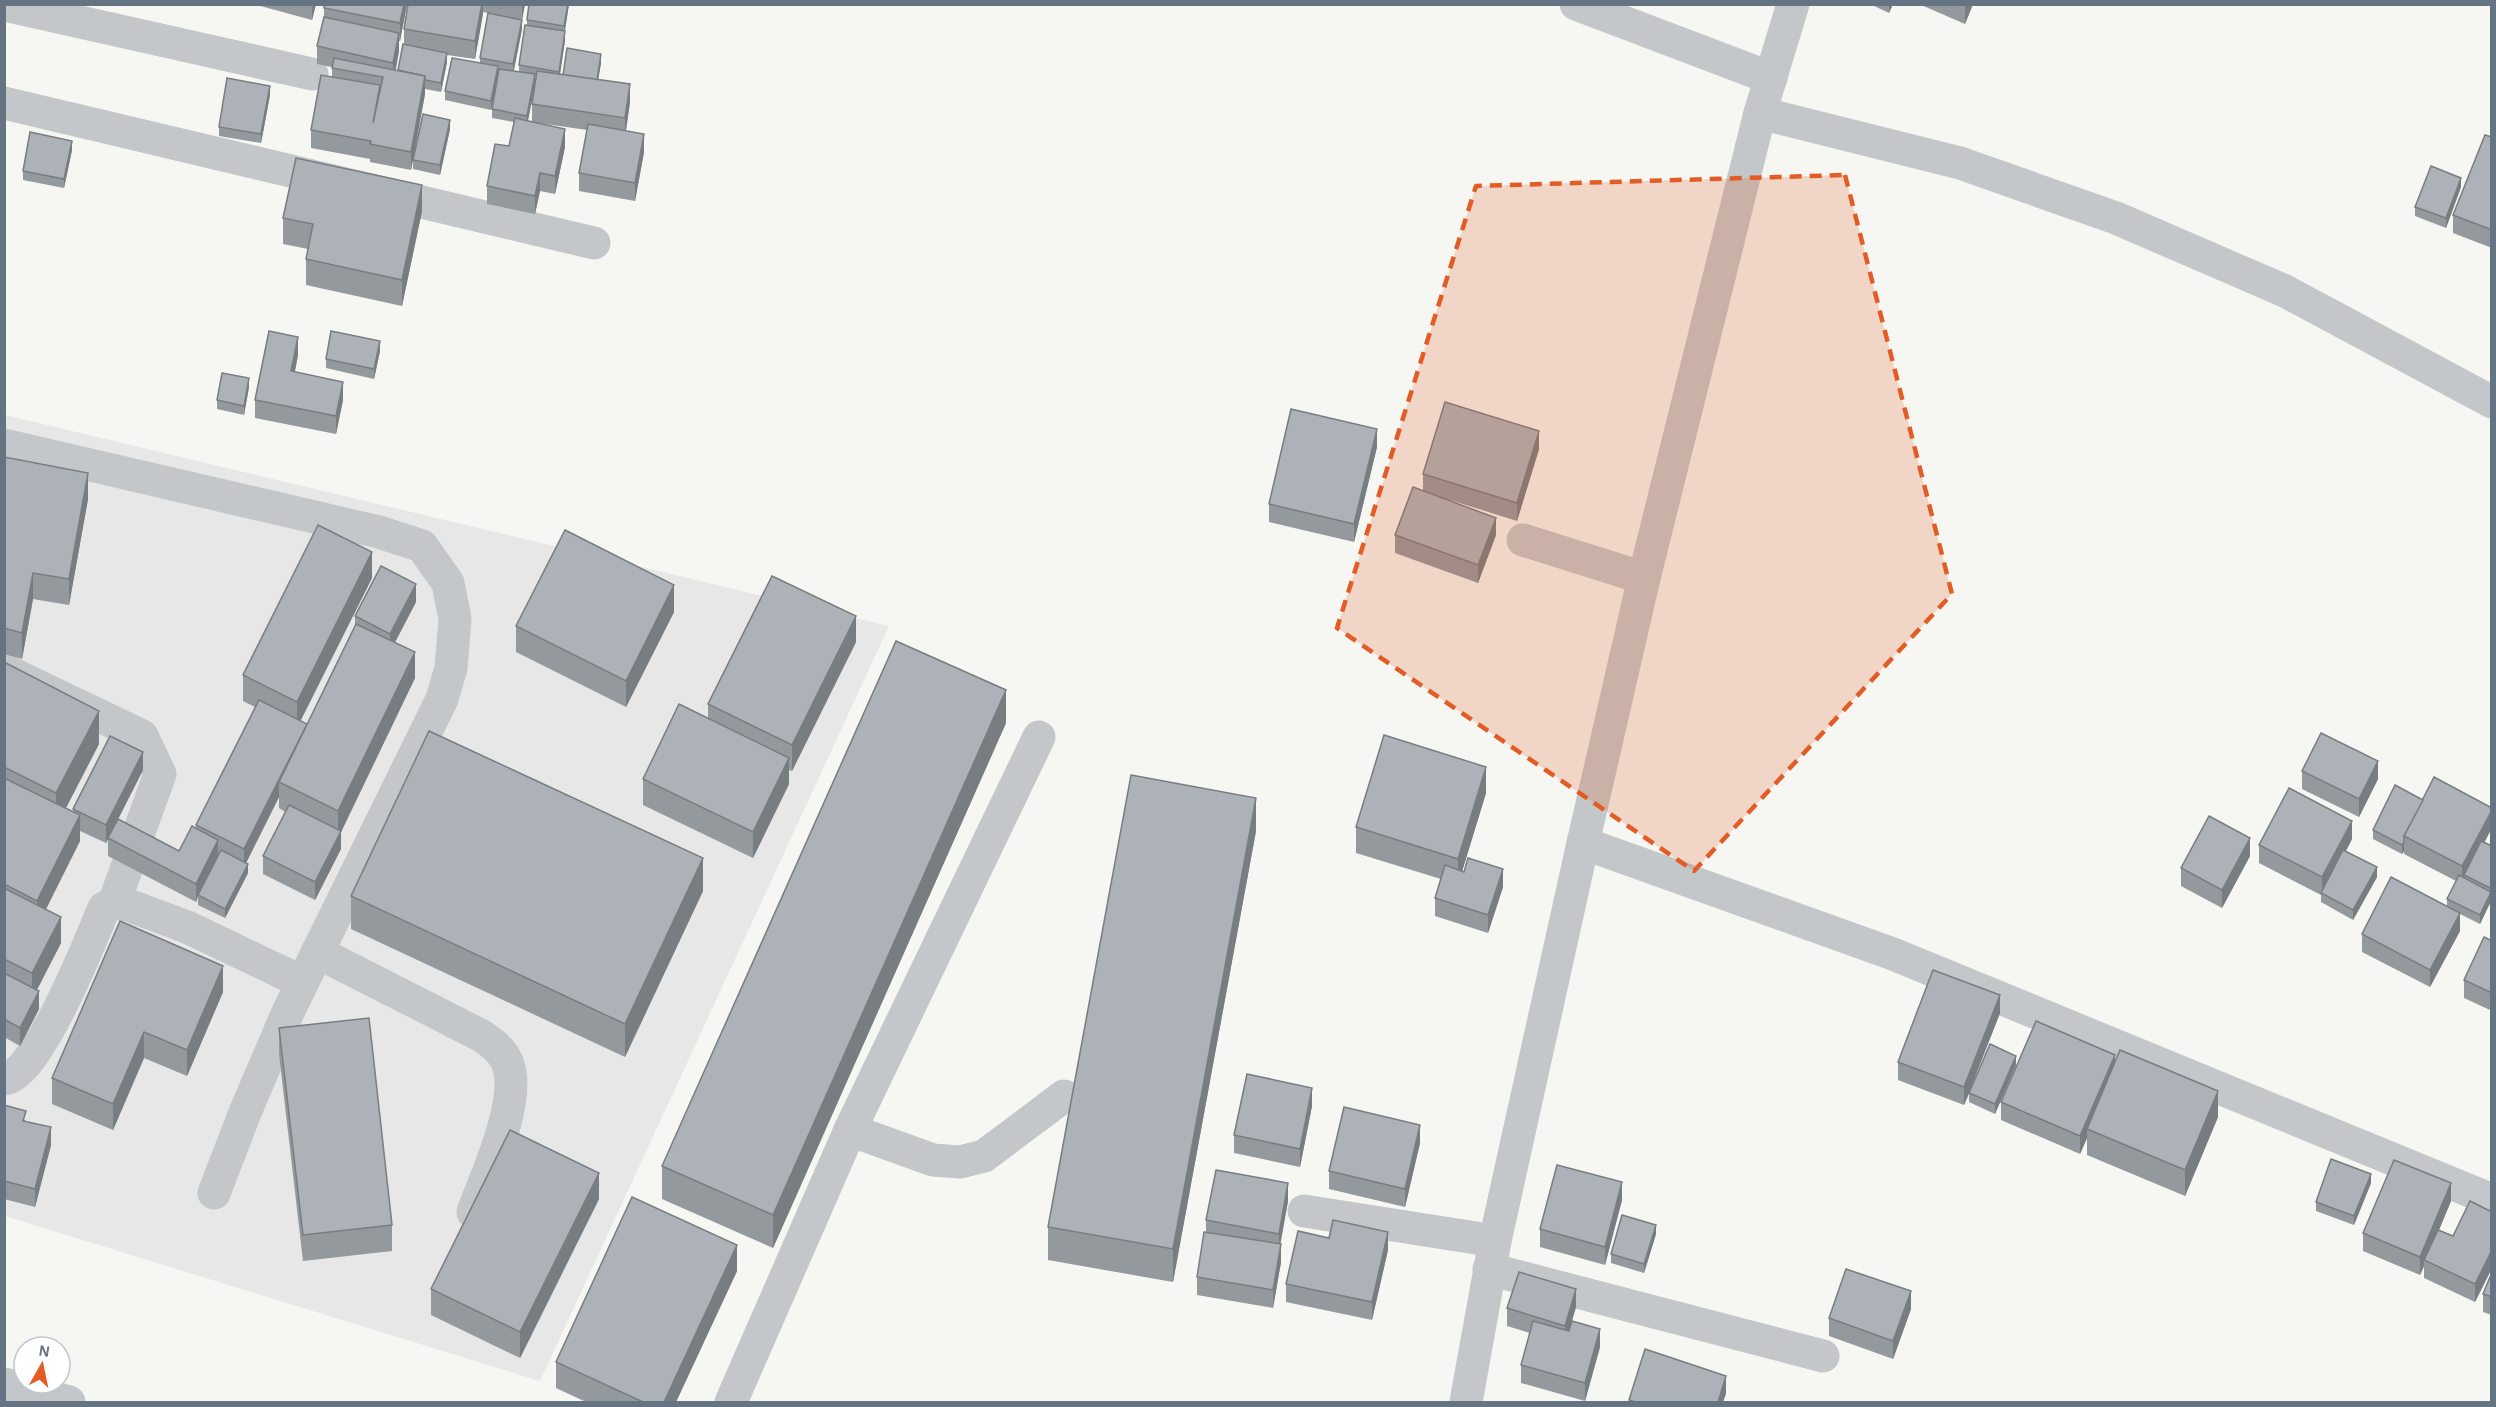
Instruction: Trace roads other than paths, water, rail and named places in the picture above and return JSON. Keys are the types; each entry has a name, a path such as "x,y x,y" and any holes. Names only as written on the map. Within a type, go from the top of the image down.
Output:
{"street":[{"path":"4,4 312,74"},
{"path":"1576,4 1771,78"},
{"path":"1466,1402 1492,1255 1582,843 1644,578 1760,113 1793,4"},
{"path":"4,103 594,243"},
{"path":"1760,113 1960,163 2116,218 2285,291 2492,402"},
{"path":"4,445 379,532 422,546 447,583 455,619 451,668 442,699 302,982 246,1110 214,1193"},
{"path":"1522,540 1644,578"},
{"path":"4,670 142,735 160,774 114,903"},
{"path":"731,1402 850,1130 1039,737"},
{"path":"1582,843 1893,954 2492,1200"},
{"path":"4,1079 9,1079 30,1060 63,1002 104,908 114,903 128,905 187,927 302,982"},
{"path":"317,952 482,1036 499,1049 508,1064 511,1091 508,1113 473,1212"},
{"path":"850,1130 933,1160 960,1162 984,1156 1064,1096"},
{"path":"1304,1211 1492,1255 1823,1356"},
{"path":"4,1384 69,1402"}]}
